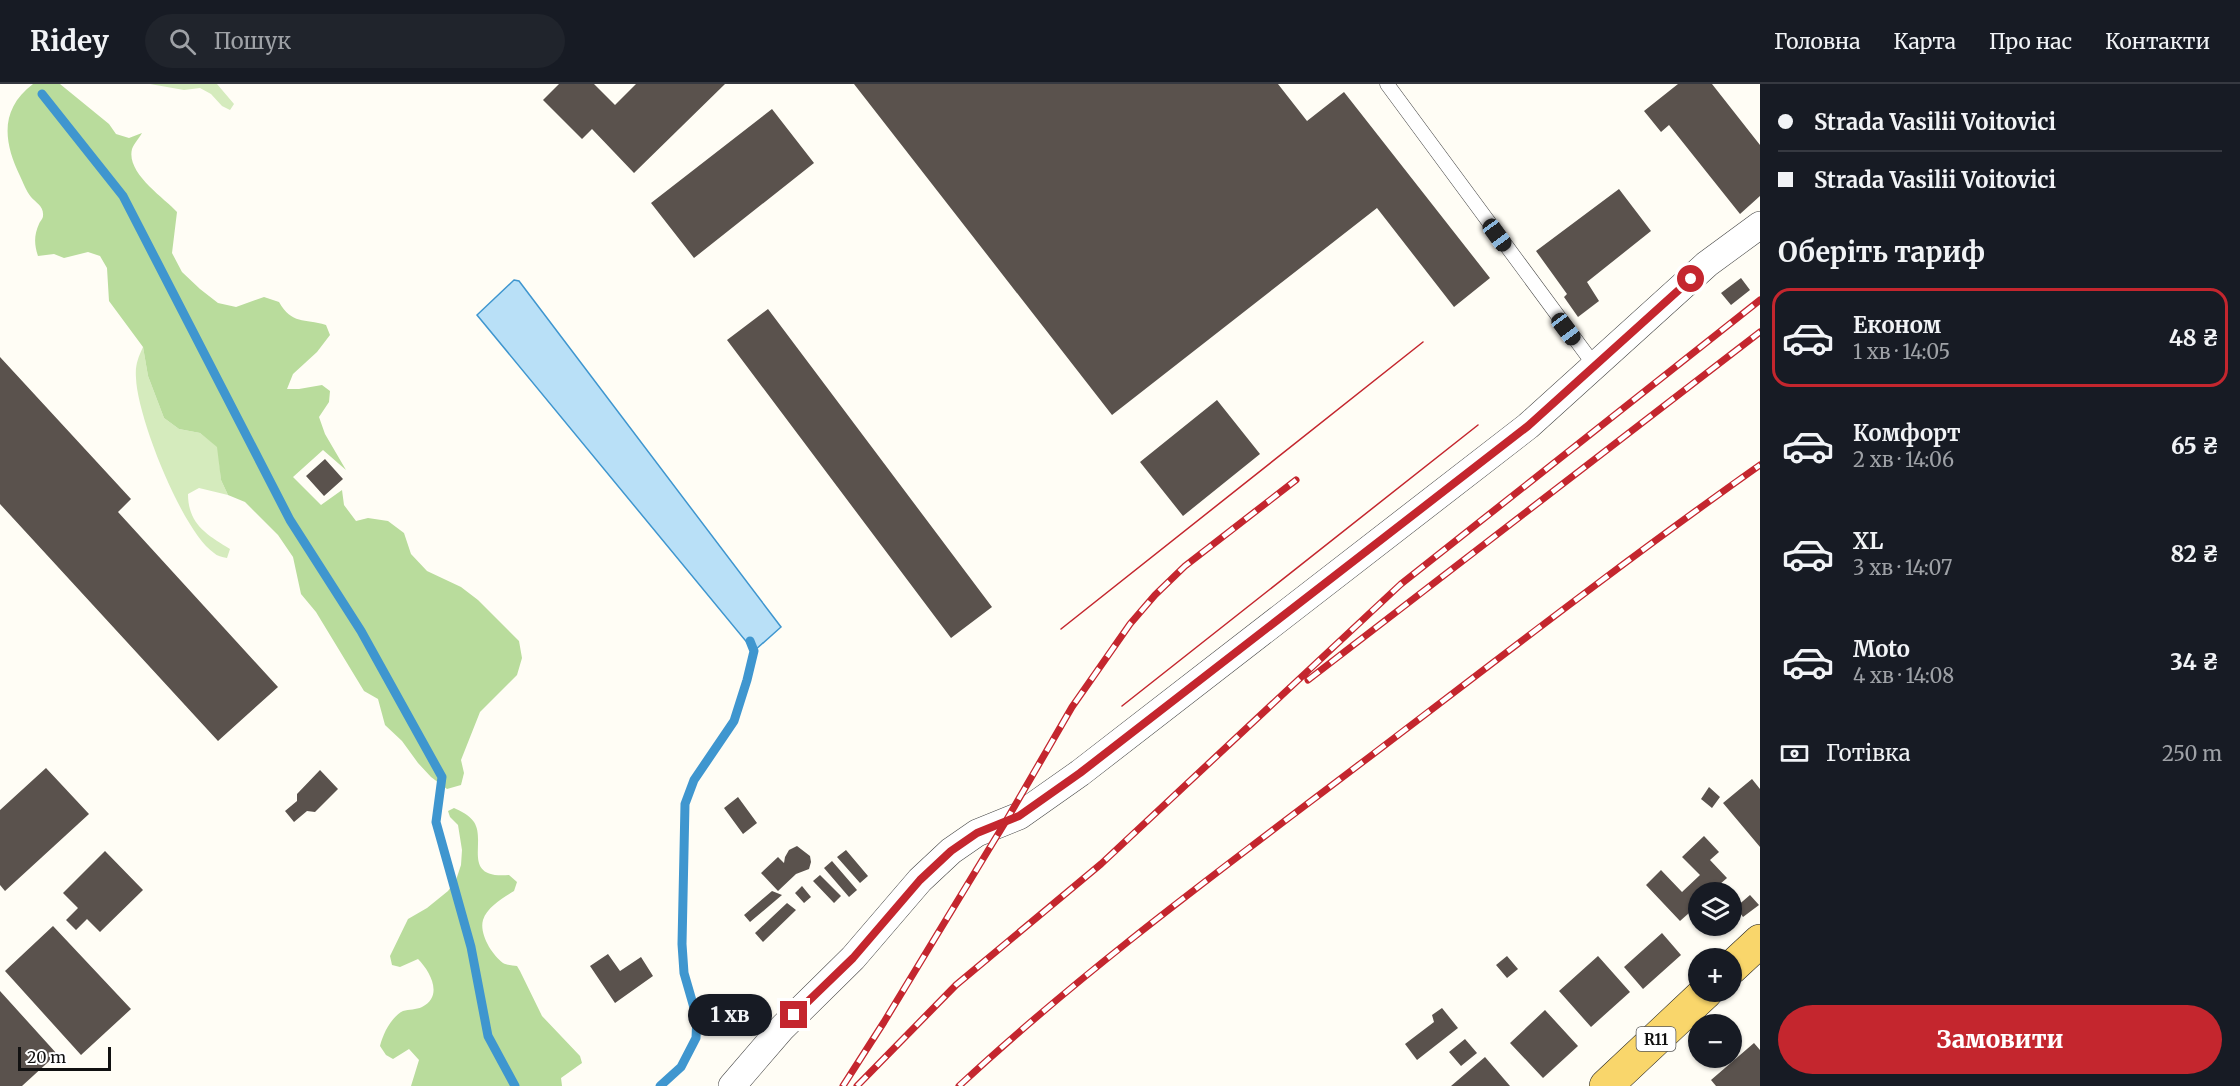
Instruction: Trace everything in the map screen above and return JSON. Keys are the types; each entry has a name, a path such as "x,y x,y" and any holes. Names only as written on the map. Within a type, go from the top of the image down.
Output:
{"main road":[{"path":"1742,958 1760,941"},
{"name":"R11","path":"1606,1086 1695,1002"}],"street":[{"path":"732,1086 781,1029 853,958 920,880 951,851 977,833 1019,816 1080,773 1528,426 1707,264 1760,225"}],"lane":[{"path":"1387,84 1595,366"}],"green space":[{"path":"33,84 60,84 109,124 116,134 129,138 142,133 132,149 135,167 147,184 177,212 172,253 182,272 200,289 218,303 236,307 264,297 279,302 294,318 326,325 330,335 317,352 293,374 287,389 322,385 330,391 329,402 319,417 325,434 346,470 323,450 293,477 321,505 342,490 344,505 356,521 368,518 388,521 404,533 411,554 427,571 461,587 478,600 519,641 522,658 517,675 480,712 461,760 464,773 461,785 447,789 431,777 402,741 385,725 378,699 364,691 316,612 301,594 293,557 278,535 245,502 228,495 221,480 217,447 200,433 179,429 164,418 148,376 143,347 109,301 107,268 100,256 88,252 64,258 54,254 38,256 35,236 43,213 31,197 14,163 8,138 10,115 15,104"},
{"path":"150,84 217,84 234,104 230,110 200,88 184,90"},
{"path":"143,347 148,376 164,418 179,429 200,433 218,447 221,480 228,495 199,488 188,494 191,513 195,521 214,539 230,549 227,558 215,554 202,541 188,522 163,472 138,396 136,369"},
{"path":"454,808 474,822 478,839 478,858 485,871 494,875 509,875 517,882 514,891 496,903 485,915 483,932 487,944 504,964 517,966 542,1016 580,1056 582,1063 561,1078 562,1086 411,1086 419,1060 409,1049 393,1059 386,1055 380,1046 385,1031 395,1017 403,1011 422,1007 432,997 433,983 427,970 418,959 400,967 392,965 390,956 408,919 427,908 448,891 456,880 461,865 462,850 458,825 450,817 448,811"}],"water":[{"path":"514,280 519,281 781,627 754,651 477,315"}],"building":[{"path":"559,84 594,84 615,105 636,84 725,84 634,173 592,129 582,139 543,100"},
{"path":"854,84 1278,84 1307,121 1344,92 1490,278 1454,307 1377,208 1112,415"},
{"path":"1678,84 1712,84 1760,145 1760,196 1740,214 1669,125 1661,132 1644,111"},
{"path":"772,109 814,163 694,258 651,203"},
{"path":"1619,189 1651,231 1587,282 1599,301 1578,317 1564,297 1567,294 1536,251"},
{"path":"1741,278 1750,290 1731,305 1721,293"},
{"path":"768,309 992,607 951,638 727,340"},
{"path":"0,357 131,499 118,512 278,687 218,741 0,504"},
{"path":"1217,400 1260,454 1183,516 1140,462"},
{"path":"325,459 343,479 324,496 306,476"},
{"path":"46,768 89,814 5,891 0,885 0,810"},
{"path":"320,770 338,789 315,812 307,811 294,822 285,811 297,801 297,794"},
{"path":"1752,779 1760,789 1760,847 1723,803"},
{"path":"1709,787 1720,797 1712,808 1701,799"},
{"path":"738,797 757,823 743,834 724,808"},
{"path":"1704,836 1719,852 1710,860 1727,878 1722,882 1693,882 1700,875 1682,857"},
{"path":"797,846 810,856 809,869 796,874 778,891 761,873 778,857 784,863 789,850"},
{"path":"846,850 868,876 860,883 837,857"},
{"path":"105,851 143,890 100,932 87,919 76,930 66,920 78,908 63,893"},
{"path":"832,861 857,890 849,897 824,868"},
{"path":"1661,870 1682,892 1688,886 1688,914 1680,921 1646,885"},
{"path":"820,875 841,896 834,903 813,881"},
{"path":"802,886 811,897 804,903 795,893"},
{"path":"772,891 782,895 750,922 744,915"},
{"path":"1750,895 1759,905 1743,917 1742,902"},
{"path":"787,903 796,910 763,942 755,933"},
{"path":"53,926 131,1009 81,1055 5,971"},
{"path":"1662,933 1681,955 1643,989 1624,967"},
{"path":"608,954 620,971 641,957 653,976 615,1003 590,966"},
{"path":"1507,956 1518,969 1507,978 1496,965"},
{"path":"1598,956 1630,992 1591,1027 1559,991"},
{"path":"0,991 57,1054 22,1086 0,1086"},
{"path":"1442,1008 1458,1028 1417,1060 1405,1044 1434,1022 1432,1015"},
{"path":"1545,1010 1578,1046 1543,1078 1510,1043"},
{"path":"1465,1039 1477,1053 1461,1066 1449,1052"},
{"path":"1754,1043 1760,1050 1760,1086 1716,1086 1711,1080 1725,1068 1742,1068 1742,1053"},
{"path":"1485,1057 1510,1086 1451,1086"}],"waterway":[{"path":"42,94 123,196 290,520 361,631 442,777 436,822 471,947 488,1036 515,1086"},
{"path":"660,1086 681,1067 696,1038 697,1018 684,973 682,944 685,804 694,780 734,721 754,651 750,641"}],"tram line":[{"path":"1061,629 1423,342"},
{"path":"1122,706 1478,425"}],"railway":[{"path":"857,1086 956,985 1101,864 1401,584 1760,300"},
{"path":"1308,680 1760,332"},
{"path":"959,1086 1105,960 1206,881 1609,575 1760,465"},
{"path":"843,1086 1006,821 1072,707 1130,624 1155,595 1185,566 1296,480"}],"route":[{"path":"794,1015 853,958 920,880 951,851 977,833 1019,816 1080,773 1528,426 1691,279"}]}
